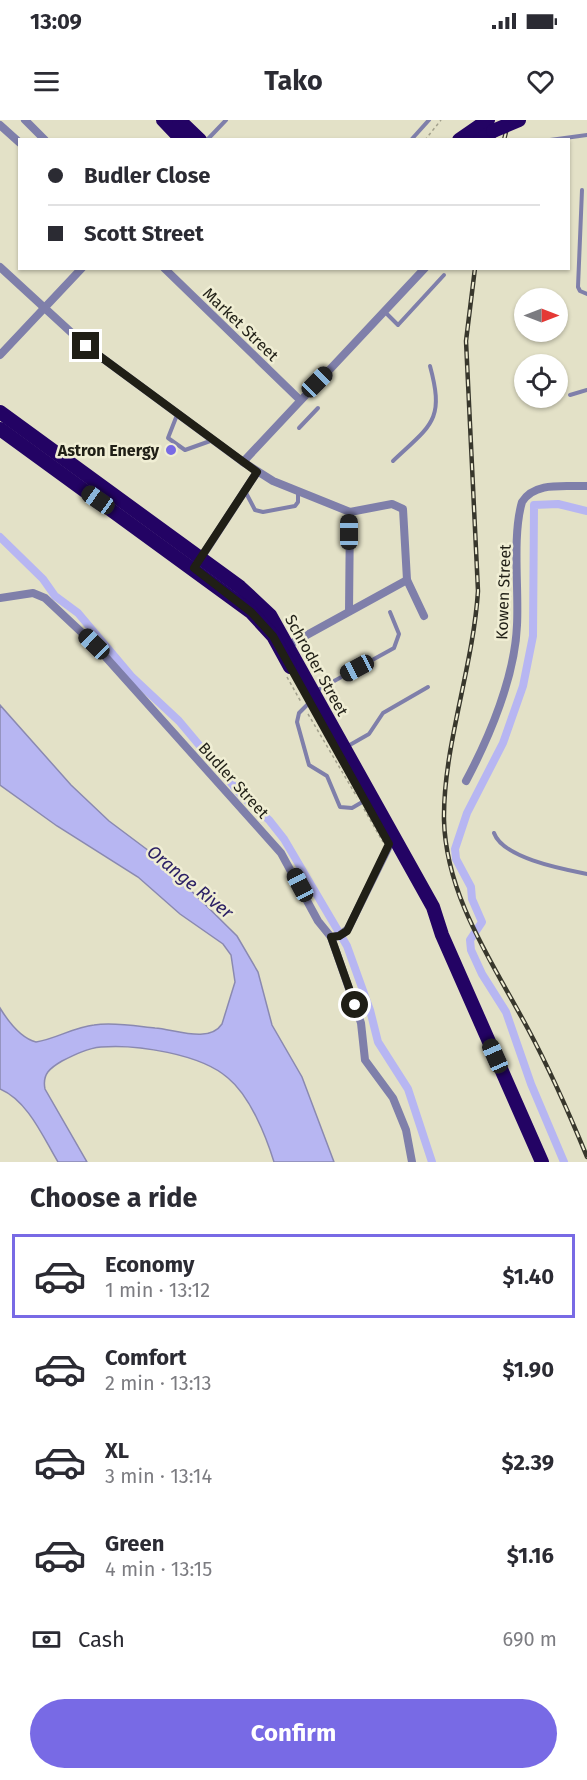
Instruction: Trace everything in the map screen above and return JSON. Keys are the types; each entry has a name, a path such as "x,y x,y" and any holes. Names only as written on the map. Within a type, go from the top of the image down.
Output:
{"highway":[{"path":"164,120 180,138"},
{"path":"179,120 198,138"},
{"path":"463,138 490,126 519,120"},
{"name":"Schroder Street","path":"0,412 198,563 260,620 285,647 309,701 340,750 432,925 442,935 542,1162"},
{"name":"Schroder Street","path":"0,429 198,563"},
{"name":"Schroder Street","path":"340,750 362,802 390,843"}],"street":[{"path":"25,120 43,138"},
{"path":"0,124 18,141"},
{"path":"0,267 86,346 257,472 350,512 392,504 403,509 407,580 424,616"},
{"path":"0,355 80,270"},
{"name":"Market Street","path":"166,270 300,400"},
{"path":"243,462 423,270"},
{"path":"198,563 257,472"},
{"name":"Kowen Street","path":"466,781 487,742 513,655 517,625 522,502 531,492 539,488 587,486"},
{"path":"349,611 350,512"},
{"path":"285,647 407,580"},
{"name":"Budler Street","path":"0,598 25,593 45,598 94,644 280,853 324,930 335,937 361,1023 365,1060 393,1098 406,1130 412,1162"},
{"path":"335,937 346,932 390,843"}],"lane":[{"path":"209,138 226,120"},
{"path":"413,138 429,120"},
{"path":"565,138 587,135"},
{"path":"582,190 578,286 580,291 587,294"},
{"path":"385,312 398,325 444,275"},
{"path":"393,461 430,426 436,415 430,366"},
{"path":"570,395 587,390"},
{"path":"299,428 318,408"},
{"path":"178,414 168,438 185,450 214,439"},
{"path":"245,491 255,510 261,512 295,506 298,502 298,490"},
{"path":"362,802 352,808 340,807 327,776 309,765 297,722 299,713 309,701 394,648 399,634 390,612"},
{"path":"340,750 369,734 383,713 428,687"},
{"path":"494,833 501,845 515,854 587,874"}],"path":[{"path":"427,138 441,120"},
{"path":"282,668 309,701 362,802 390,843"}],"water":[{"path":"0,705 71,785 109,821 157,857 237,936 258,972 272,1025 302,1077 334,1162 274,1162 256,1117 236,1086 228,1078 202,1063 168,1052 115,1046 96,1048 62,1061 48,1072 44,1084 45,1089 87,1162 58,1162 27,1111 19,1102 0,1089 0,1008 20,1033 36,1042 79,1028 102,1024 133,1025 200,1034 216,1030 222,1024 235,982 231,955 223,944 180,914 138,877 57,826 0,785"}],"waterway":[{"path":"564,1162 531,1084 506,1012 482,974 471,950 470,940 482,922 472,899 471,887 456,859 455,849 467,813 503,743 523,686 533,636 534,505 558,504 587,511"},
{"path":"0,537 43,579 55,596 78,613 132,677 179,721 242,796 269,820 284,839 347,946 370,1010 378,1042 408,1089 432,1162"}],"railway":[{"path":"504,138 509,120"},
{"path":"475,270 466,341 478,591 470,649 448,764 444,820 447,848 462,903 544,1060 587,1157"}],"place":[{"name":"Astron Energy","path":"171,450"}],"route":[{"path":"86,346 257,472 194,568 251,612 273,636 389,844 347,931 339,936 331,937 355,1005"}],"water label":[{"name":"Orange River","path":"190,882"}]}
